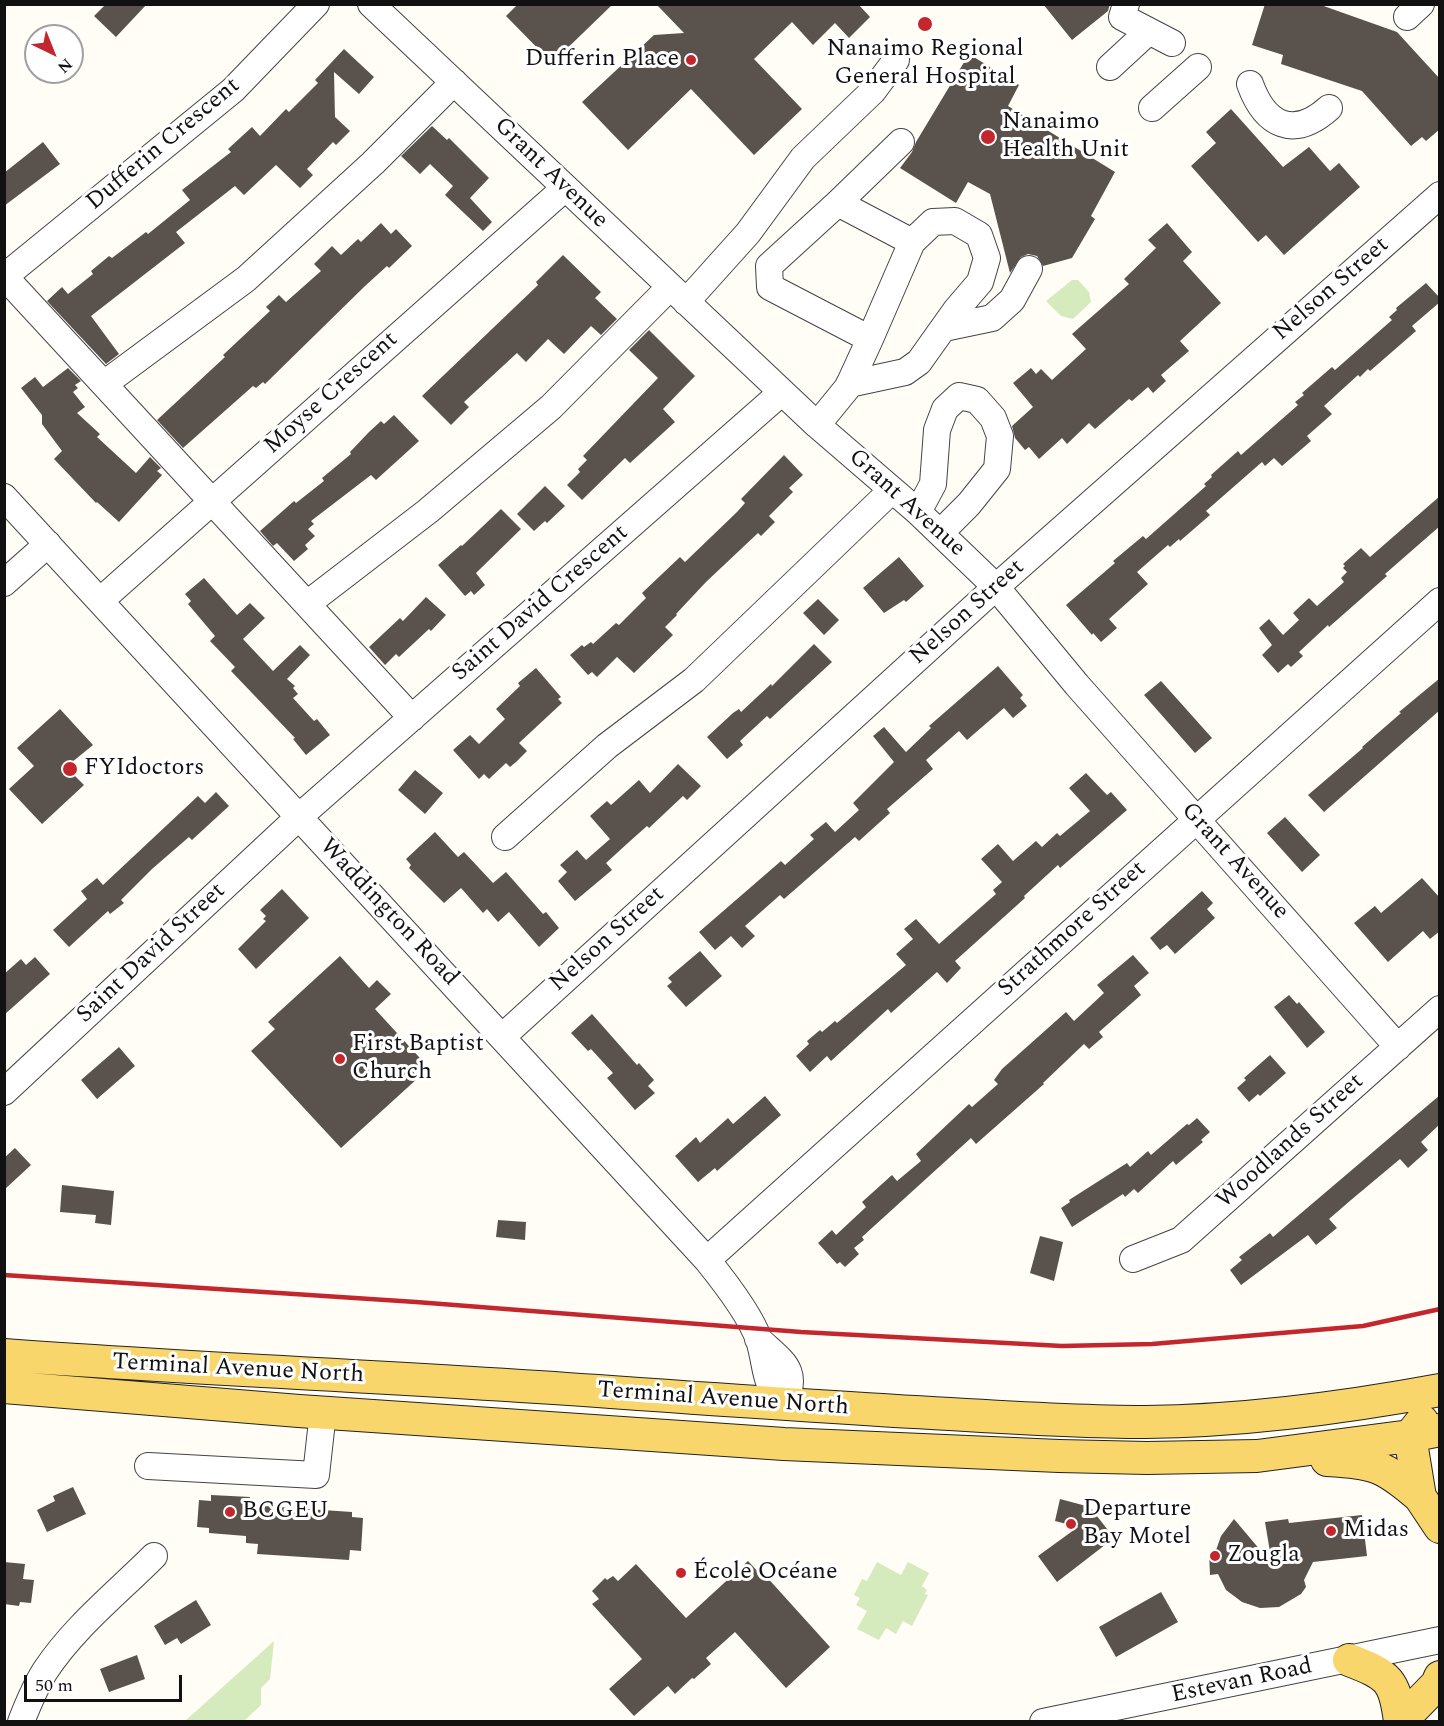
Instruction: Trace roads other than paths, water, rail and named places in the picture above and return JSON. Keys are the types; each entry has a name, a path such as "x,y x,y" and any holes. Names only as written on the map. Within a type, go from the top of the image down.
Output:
{"main road":[{"name":"Terminal Avenue North","path":"4,1355 216,1370 454,1381 783,1405 1058,1420 1147,1422 1251,1417 1381,1401 1440,1390"},
{"name":"Terminal Avenue North","path":"4,1387 784,1444 1059,1456 1147,1458 1257,1456 1440,1430"},
{"path":"1420,1497 1410,1436 1440,1400"},
{"path":"576,1428 634,1415 742,1423 767,1419 783,1405 803,1422 827,1427 955,1436 1059,1456"},
{"path":"1257,1456 1368,1463 1386,1470 1420,1497 1440,1527"},
{"path":"1349,1660 1375,1670 1393,1686 1400,1722"},
{"path":"1400,1722 1437,1684 1440,1677"}],"street":[{"name":"Dufferin Crescent","path":"5,276 233,90 316,4"},
{"name":"Grant Avenue","path":"370,4 817,425 941,532 996,587 1077,685 1398,1047"},
{"path":"1126,4 1122,17 1172,43"},
{"path":"1110,67 1149,31"},
{"path":"307,604 428,511 551,407 748,233 803,158 873,91 896,60"},
{"path":"1152,108 1198,67"},
{"path":"104,384 246,279 373,163 454,82"},
{"path":"1250,84 1256,101 1271,119 1285,124 1303,126 1329,108"},
{"path":"870,339 771,287 769,266 901,142"},
{"name":"Moyse Crescent","path":"100,601 565,188"},
{"name":"Nelson Street","path":"502,1036 996,587 1440,195"},
{"path":"838,203 912,242"},
{"path":"817,425 849,384 912,242 933,222 955,221 979,235 987,258 980,282 919,362 904,372 849,384"},
{"path":"944,328 992,318 1012,300 1029,269"},
{"path":"5,276 412,718"},
{"name":"Saint David Crescent","path":"300,816 782,392"},
{"path":"918,512 933,484 937,430 945,409 959,396 977,400 993,418 1000,436 997,469 969,504 941,532"},
{"path":"505,837 608,746 694,680 892,490"},
{"name":"Waddington Road","path":"4,497 707,1260 725,1283 758,1339 767,1380 772,1393 783,1405"},
{"path":"4,583 48,544"},
{"name":"Strathmore Street","path":"707,1260 1440,601"},
{"name":"Saint David Street","path":"4,1092 300,816"},
{"name":"Woodlands Street","path":"1133,1259 1181,1240 1440,1009"},
{"path":"148,1466 316,1475 323,1412"},
{"path":"21,1722 44,1673 61,1649 154,1556"},
{"name":"Estevan Road","path":"1043,1722 1440,1640"}],"railway":[{"path":"4,1275 416,1302 801,1332 1062,1346 1152,1344 1363,1326 1440,1309"}],"place":[{"name":"Nanaimo Regional General Hospital","path":"925,24"},
{"name":"Dufferin Place","path":"691,60"},
{"name":"Nanaimo Health Unit","path":"988,137"},
{"name":"FYIdoctors","path":"70,769"},
{"name":"First Baptist Church","path":"340,1059"},
{"name":"BCGEU","path":"230,1512"},
{"name":"Departure Bay Motel","path":"1071,1524"},
{"name":"Midas","path":"1331,1531"},
{"name":"Zougla","path":"1215,1556"},
{"name":"École Océane","path":"681,1573"}]}
